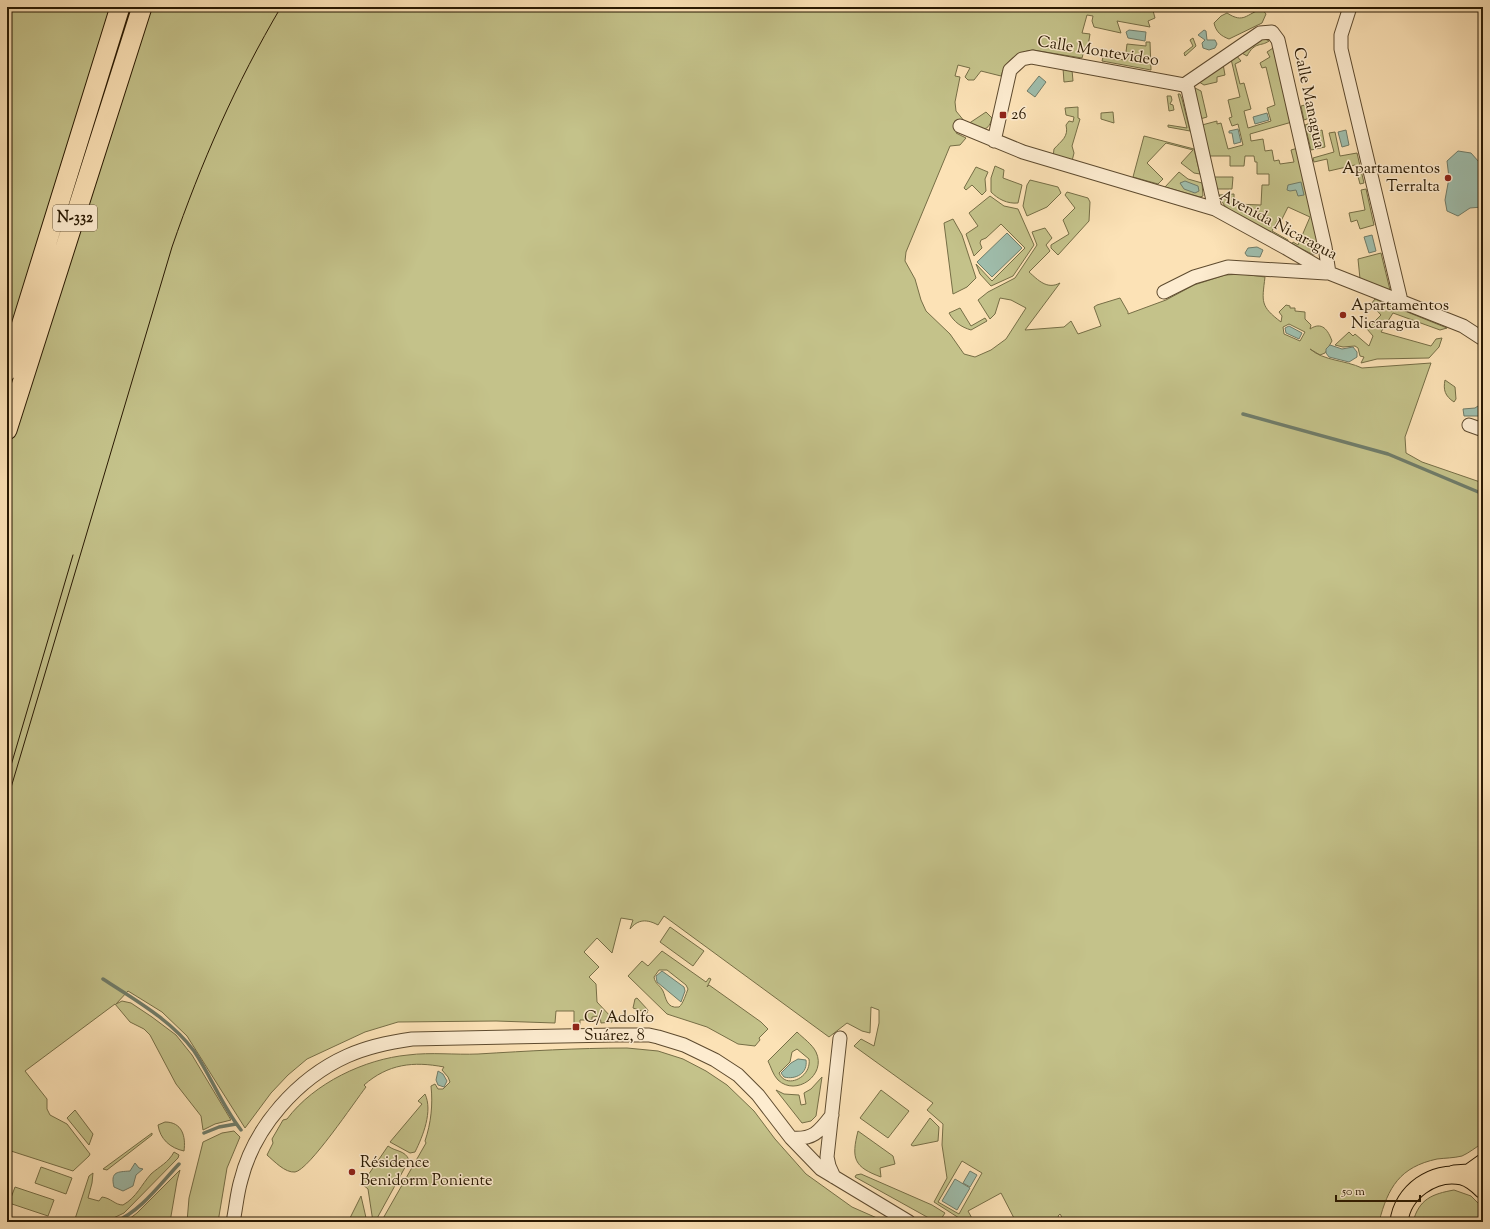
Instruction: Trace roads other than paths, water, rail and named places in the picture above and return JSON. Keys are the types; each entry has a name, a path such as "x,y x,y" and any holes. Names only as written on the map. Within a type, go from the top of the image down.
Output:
{"highway":[{"name":"N-332","path":"7,371 120,7"},
{"name":"N-332","path":"7,430 142,7"}],"main road":[{"path":"1399,1222 1405,1203 1416,1189 1431,1179 1448,1175 1469,1173 1483,1163"},
{"path":"1448,1175 1464,1176 1476,1182 1483,1190"}],"street":[{"path":"1350,7 1341,35 1341,49 1401,301"},
{"name":"Calle Managua","path":"1184,85 1260,33 1272,32 1276,38 1325,247 1329,273"},
{"name":"Calle Montevideo","path":"994,141 1010,70 1022,59 1032,57 1184,85"},
{"path":"1184,85 1188,89 1215,209"},
{"name":"Avenida Nicaragua","path":"960,126 1023,152 1215,209 1329,273 1463,326 1483,339"},
{"path":"1164,292 1194,277 1228,267 1329,273"},
{"path":"1469,425 1483,430"},
{"path":"233,1222 241,1179 253,1148 281,1106 319,1072 347,1056 387,1042 406,1040 616,1035 649,1035 658,1037 699,1051 738,1075 758,1095 791,1138 810,1159 834,1177 909,1222"},
{"path":"834,1177 827,1157 840,1038"},
{"path":"791,1138 802,1139 812,1136 821,1130 832,1115"}],"waterway":[{"path":"1243,414 1388,454 1483,494"},
{"path":"103,979 152,1011 185,1040 194,1051 228,1111 241,1130"},
{"path":"204,1133 219,1127 236,1124"},
{"path":"115,1222 142,1204 179,1164"}],"tram line":[{"path":"7,801 172,247 207,154 220,124 249,65 281,7"},
{"path":"7,779 73,555"}],"place":[{"name":"26","path":"1003,115"},
{"name":"Apartamentos Terralta","path":"1448,178"},
{"name":"Apartamentos Nicaragua","path":"1343,315"},
{"name":"C/ Adolfo Suárez, 8","path":"576,1027"},
{"name":"Résidence Benidorm Poniente","path":"352,1172"}]}
